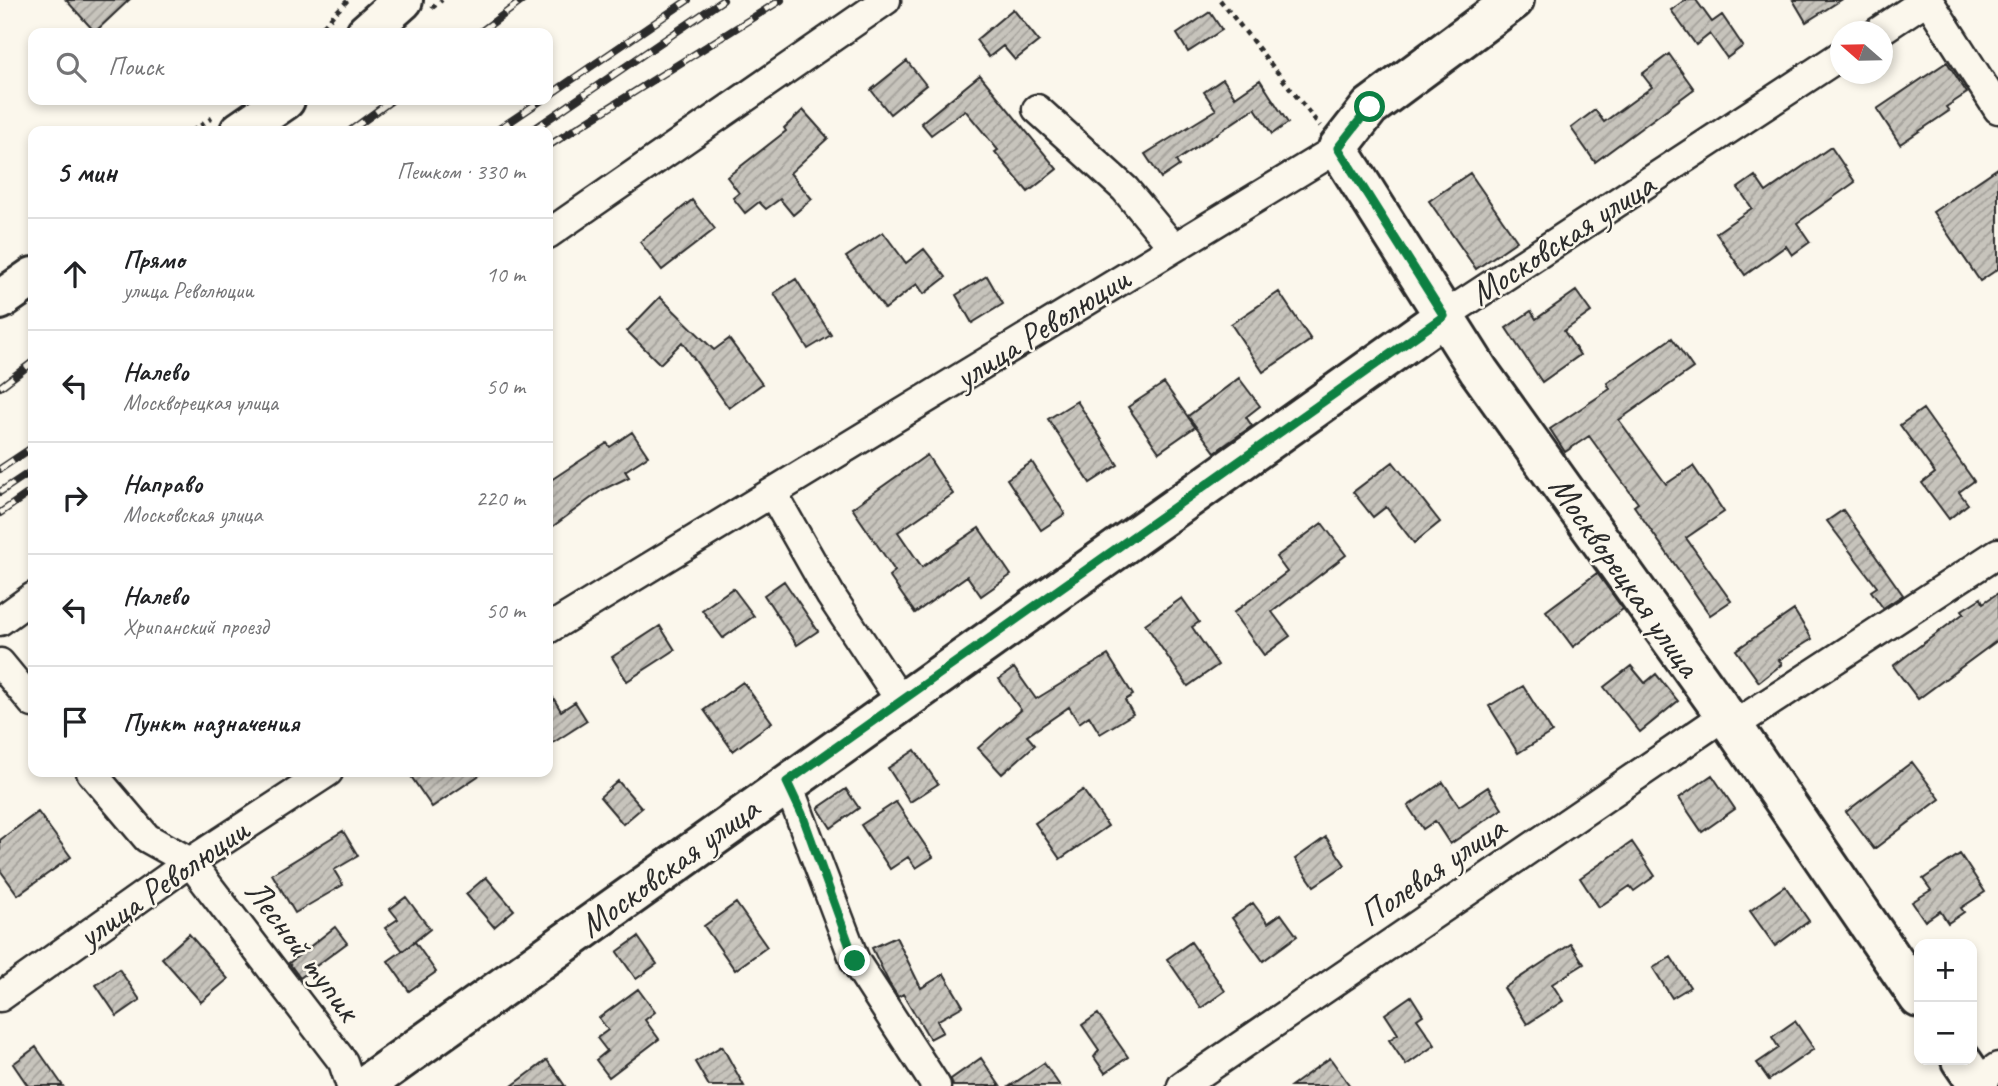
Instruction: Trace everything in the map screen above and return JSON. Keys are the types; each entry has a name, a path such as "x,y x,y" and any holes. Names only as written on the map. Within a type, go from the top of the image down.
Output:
{"street":[{"path":"372,28 403,0"},
{"path":"553,231 886,0"},
{"name":"улица Революции","path":"553,626 1338,148 1370,107 1514,0"},
{"path":"1893,22 1927,0 1998,109"},
{"name":"Московская улица","path":"364,1086 1444,316 1830,63"},
{"path":"247,126 278,105"},
{"path":"1037,109 1125,189 1173,247"},
{"name":"Москворецкая улица","path":"1338,148 1479,371 1728,721 1914,991"},
{"path":"0,300 28,280"},
{"path":"773,494 831,596 902,703"},
{"name":"Полевая улица","path":"1182,1086 1728,721 1998,553"},
{"path":"0,621 28,601"},
{"path":"0,663 28,697"},
{"path":"95,777 147,838 190,862"},
{"name":"улица Революции","path":"0,997 190,862 320,777"},
{"path":"787,782 802,814 855,961 936,1086"},
{"name":"Лесной тупик","path":"190,862 343,1062 351,1086"}],"path":[{"path":"321,28 348,0"},
{"path":"1220,0 1338,148"}],"building":[{"path":"66,0 129,0 99,28 91,28"},
{"path":"1685,0 1696,0 1712,22 1722,15 1743,46 1727,58 1710,34 1696,45 1671,10"},
{"path":"1793,0 1841,0 1806,22"},
{"path":"1013,9 1039,41 1015,60 1003,46 989,57 976,40"},
{"path":"1210,12 1222,30 1188,52 1177,34"},
{"path":"1669,54 1694,89 1595,162 1571,128 1595,110 1604,122 1652,87 1642,74"},
{"path":"907,61 926,85 890,114 871,90"},
{"path":"1947,62 1967,93 1946,107 1949,111 1900,144 1877,109"},
{"path":"980,75 1057,169 1028,192 965,110 931,135 921,123"},
{"path":"1223,79 1235,97 1260,80 1288,123 1272,134 1255,108 1176,161 1179,166 1161,178 1145,154 1216,110 1204,92"},
{"path":"803,110 828,138 790,173 812,199 793,215 780,199 766,209 759,202 745,213 733,198 739,193 727,177 786,131 784,128"},
{"path":"1831,147 1855,182 1797,223 1810,242 1792,255 1786,246 1745,275 1716,233 1752,208 1738,188 1755,176 1766,192"},
{"path":"1998,168 1998,269 1980,281 1933,212"},
{"path":"1470,173 1517,241 1476,269 1429,201"},
{"path":"692,200 715,229 662,270 640,242"},
{"path":"883,232 906,263 924,249 946,277 924,294 917,284 885,309 846,257"},
{"path":"987,276 1003,304 972,323 956,295"},
{"path":"796,279 831,335 808,349 774,293"},
{"path":"1576,291 1591,312 1564,331 1580,355 1542,382 1506,328 1531,311 1536,319"},
{"path":"1279,292 1311,340 1263,372 1231,324"},
{"path":"660,297 714,350 729,339 762,384 729,408 682,342 660,364 627,331"},
{"path":"1672,338 1693,368 1619,420 1666,484 1693,466 1724,512 1686,538 1731,601 1710,615 1634,506 1638,503 1589,436 1565,452 1550,429 1610,389 1607,383"},
{"path":"1239,378 1260,406 1246,417 1252,426 1215,452 1188,416"},
{"path":"1164,383 1195,427 1159,452 1128,407"},
{"path":"1077,401 1118,465 1090,483 1048,419"},
{"path":"1923,409 1974,481 1959,492 1968,504 1949,519 1922,483 1935,473 1900,425"},
{"path":"632,432 648,456 625,471 629,477 602,490 553,526 553,479 607,443 610,447"},
{"path":"927,455 953,494 898,532 922,567 979,528 1011,575 981,596 967,576 915,613 889,576 895,571 852,508"},
{"path":"1032,462 1065,514 1041,530 1007,479"},
{"path":"1393,462 1440,522 1414,543 1386,507 1373,517 1353,492"},
{"path":"1843,510 1903,595 1883,608 1871,591 1877,587 1827,521"},
{"path":"1322,523 1346,555 1272,612 1290,636 1264,655 1233,613 1287,572 1276,557"},
{"path":"1597,573 1623,609 1573,647 1546,611"},
{"path":"784,581 818,631 797,645 764,595"},
{"path":"733,588 754,616 723,638 702,610"},
{"path":"1998,593 1998,640 1918,699 1893,666 1964,613 1962,610 1981,598 1983,603"},
{"path":"1182,598 1199,622 1192,627 1218,665 1188,686 1145,624"},
{"path":"1794,610 1812,639 1779,660 1782,664 1759,682 1736,650"},
{"path":"660,626 675,650 627,681 612,657"},
{"path":"1108,655 1133,695 1125,700 1133,714 1100,734 1089,716 1079,723 1069,707 1027,736 1035,745 1002,774 978,748 1021,710 999,679 1014,668 1036,699"},
{"path":"1631,666 1645,683 1656,674 1678,701 1640,732 1604,687"},
{"path":"743,682 772,722 733,751 704,710"},
{"path":"1523,686 1552,732 1518,753 1489,706"},
{"path":"553,697 561,711 575,702 587,721 553,743"},
{"path":"915,750 938,784 910,802 888,768"},
{"path":"1912,762 1940,799 1874,849 1846,812"},
{"path":"1712,775 1735,809 1702,832 1679,798"},
{"path":"411,777 477,777 432,807"},
{"path":"618,781 642,808 623,824 600,797"},
{"path":"1443,782 1459,806 1488,787 1502,809 1450,844 1435,821 1423,829 1408,806"},
{"path":"846,789 859,808 831,828 818,808"},
{"path":"1083,790 1108,826 1060,859 1035,823"},
{"path":"896,802 933,857 916,868 908,857 890,869 861,825"},
{"path":"38,812 71,857 18,895 0,870 0,840"},
{"path":"343,831 358,856 334,870 343,885 295,913 272,874"},
{"path":"1326,837 1345,865 1314,886 1295,859"},
{"path":"1632,842 1655,876 1634,891 1630,886 1599,907 1580,878"},
{"path":"1960,854 1985,892 1961,908 1964,912 1948,923 1940,911 1925,921 1912,902 1931,890 1923,879"},
{"path":"486,877 514,910 494,927 466,894"},
{"path":"1785,886 1809,921 1775,946 1750,911"},
{"path":"406,897 430,929 403,951 385,928 398,919 390,909"},
{"path":"736,903 767,947 735,970 704,926"},
{"path":"1253,903 1268,923 1281,914 1297,936 1263,961 1232,918"},
{"path":"335,927 347,943 300,978 289,963"},
{"path":"189,934 228,979 201,1002 162,958"},
{"path":"638,937 657,964 636,979 617,952"},
{"path":"896,937 921,988 944,974 963,1006 937,1021 943,1032 930,1039 903,994 898,997 889,983 872,948"},
{"path":"415,942 436,972 409,991 388,961"},
{"path":"1191,942 1225,991 1201,1008 1167,959"},
{"path":"1571,944 1584,964 1552,984 1563,1001 1527,1024 1504,988"},
{"path":"1671,957 1690,987 1672,998 1653,968"},
{"path":"119,969 140,1000 117,1016 96,985"},
{"path":"638,989 655,1012 645,1020 659,1039 609,1077 596,1060 607,1051 597,1038 608,1030 599,1018"},
{"path":"1411,996 1423,1015 1417,1019 1435,1045 1406,1065 1389,1040 1398,1034 1385,1014"},
{"path":"1098,1014 1128,1057 1105,1073 1094,1057 1099,1050 1082,1025"},
{"path":"1795,1021 1814,1049 1769,1080 1757,1063 1779,1048 1772,1037"},
{"path":"722,1046 744,1086 709,1086 695,1062"},
{"path":"36,1047 63,1086 28,1086 13,1064"},
{"path":"981,1058 1000,1086 953,1086 951,1079"},
{"path":"1330,1058 1350,1086 1291,1086"},
{"path":"547,1060 565,1086 512,1086"},
{"path":"1044,1063 1060,1086 1010,1086"}],"railway":[{"path":"486,28 523,0"},
{"path":"553,93 688,0"},
{"path":"538,126 723,0"},
{"path":"553,143 781,0"},
{"path":"357,126 385,105"},
{"path":"503,126 535,105"},
{"path":"0,387 28,366"},
{"path":"0,469 28,450"},
{"path":"0,492 28,473"},
{"path":"0,513 28,493"}],"route":[{"path":"855,961 802,814 787,782 1444,316 1338,148 1370,107"}]}
